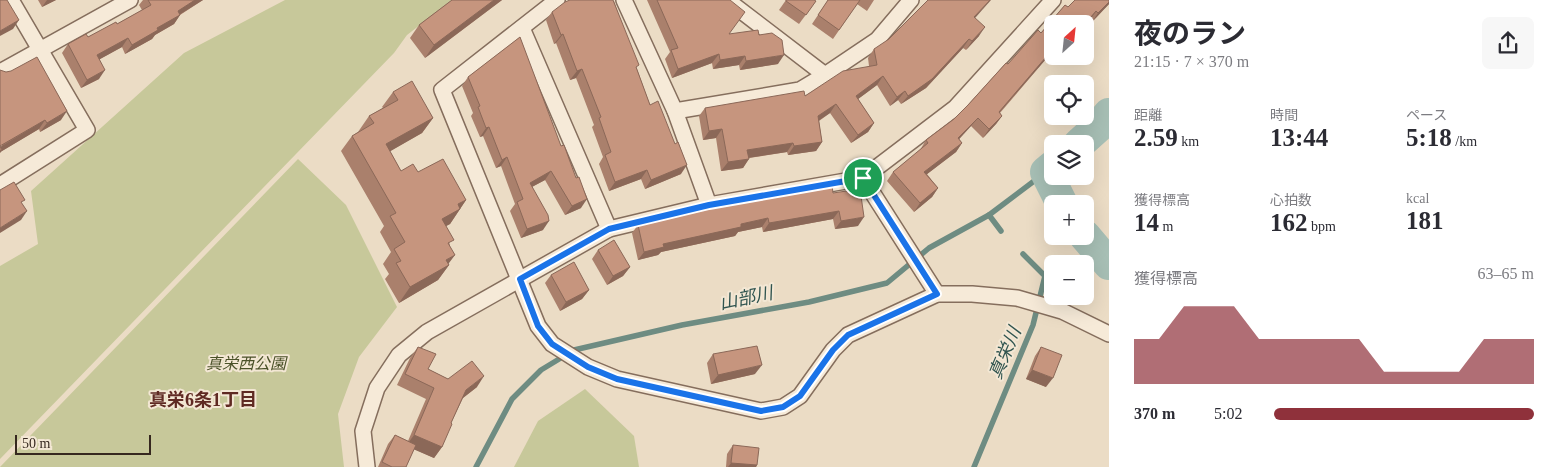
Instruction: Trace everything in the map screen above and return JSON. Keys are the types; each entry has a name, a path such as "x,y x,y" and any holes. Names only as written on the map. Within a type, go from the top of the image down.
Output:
{"street":[{"path":"0,185 87,130 11,0"},
{"path":"0,72 130,0"},
{"path":"557,0 442,90 538,326 552,344 588,367 617,379 761,411 783,407 800,396 833,350 848,335 934,288 1017,298 1062,311 1109,334"},
{"path":"624,0 675,111 709,205"},
{"path":"727,0 825,75"},
{"path":"675,111 800,90 877,40 909,0"},
{"path":"367,467 363,431 377,388 399,356 427,332 609,229 709,205 863,178 956,108 1053,0"},
{"path":"522,28 609,229"},
{"path":"863,178 934,288"}],"green space":[{"path":"285,0 452,0 407,35 394,53 0,459 0,266 38,244 31,191 184,53"},
{"name":"真栄西公園","path":"298,159 346,205 397,307 359,357 338,414 344,467 0,467"},
{"path":"585,389 634,436 639,467 514,467 538,421"}],"building":[{"path":"0,0 7,0 19,20 0,31"},
{"path":"148,0 195,0 178,11 180,15 132,45 128,38 97,55 105,70 87,80 68,44 86,34 88,37 116,22 117,24 151,5"},
{"path":"452,0 494,0 434,45 419,25"},
{"path":"570,0 613,0 639,65 636,67 650,105 658,101 675,144 678,142 687,165 651,180 647,170 615,182 605,155 611,152 599,118 601,117 582,69 577,71 563,34 561,35 552,12"},
{"path":"657,0 730,0 745,12 729,34 758,30 759,35 772,33 782,40 784,55 746,61 745,56 720,60 719,54 678,69 671,50 678,48"},
{"path":"786,0 814,0 816,1 806,15"},
{"path":"828,0 860,0 839,30 818,15"},
{"path":"928,0 990,0 974,17 985,27 972,41 969,39 932,79 908,96 905,91 897,97 883,76 856,96 874,123 858,135 836,104 818,116 822,142 794,146 793,143 747,150 749,159 728,162 722,129 709,131 705,108 804,91 805,96 843,71 877,65 874,49 889,39"},
{"path":"1075,0 1109,0 1098,13 1096,11 1093,15 1056,15 1065,5 1068,7"},
{"path":"1038,30 1041,33 1044,30 1044,59 999,112 1002,116 989,129 978,118 958,138 962,143 924,172 938,188 920,203 893,172 928,143 926,140 954,119 1006,63 1008,64"},
{"path":"520,37 561,146 564,145 576,178 579,177 587,199 572,206 551,171 530,183 548,215 549,221 527,229 517,202 523,199 507,157 502,160 489,127 486,128 478,107 480,106 468,77"},
{"path":"37,57 67,111 47,123 45,120 0,146 0,70 11,71"},
{"path":"412,81 433,118 386,144 401,171 413,164 418,172 443,159 466,200 458,204 460,209 442,219 454,240 448,243 455,255 446,260 449,265 410,287 396,263 401,261 394,249 405,242 390,216 396,213 352,136 374,123 369,116 398,100 393,92"},
{"path":"14,182 25,200 21,202 27,211 0,228 0,190"},
{"path":"832,185 833,193 860,189 864,217 841,221 839,211 769,223 768,218 741,224 741,227 663,244 664,247 644,252 638,225 736,202"},
{"path":"614,240 630,267 613,276 598,250"},
{"path":"574,262 589,290 566,302 551,275"},
{"path":"757,346 762,365 718,375 713,354"},
{"path":"418,347 436,354 428,369 448,379 472,361 484,376 466,390 442,447 414,435 434,388 405,374"},
{"path":"1041,347 1062,355 1053,378 1032,370"},
{"path":"395,435 416,445 406,467 392,467 382,462"},
{"path":"733,445 759,448 757,465 731,463"}],"waterway":[{"path":"1089,135 1109,114"},
{"name":"山部川","path":"476,467 512,399 541,370 574,350 682,325 809,302 887,283 929,248 989,215 1044,174"},
{"path":"1052,185 1058,195"},
{"name":"真栄川","path":"989,215 1001,231"},
{"path":"1093,245 1109,264"},
{"name":"真栄川","path":"974,467 1033,325 1045,276 1023,254"}],"district":[{"name":"真栄6条1丁目","path":"203,400"}],"route":[{"path":"863,178 907,244 937,294 848,335 814,374 800,396 783,407 761,411 617,379 588,367 552,344 538,326 520,279 609,229 709,205 863,178"}]}
